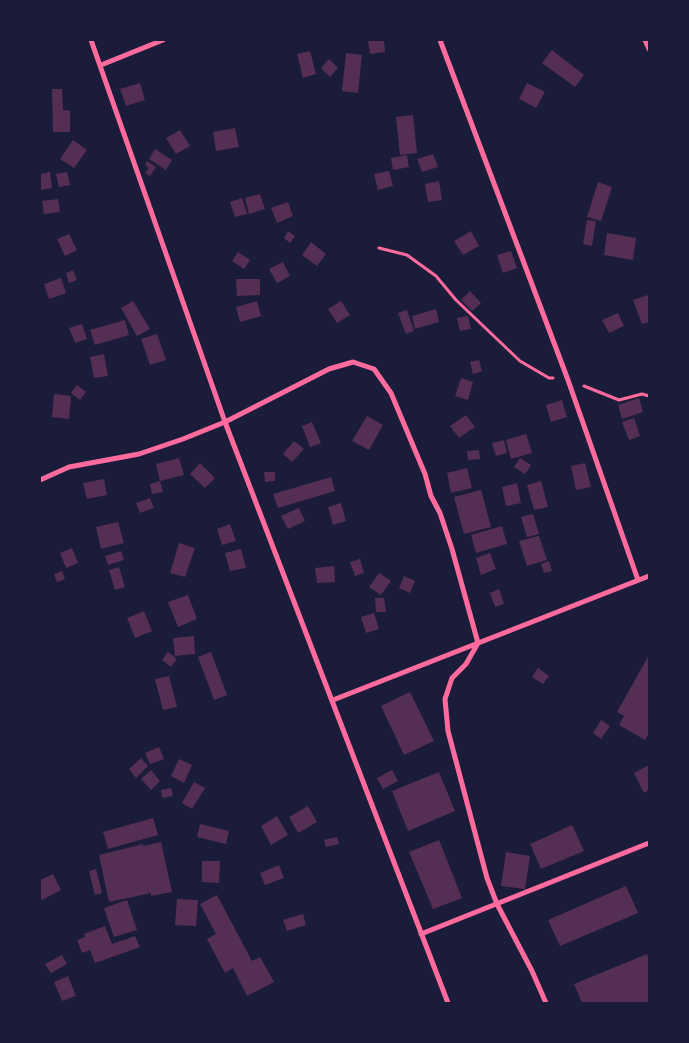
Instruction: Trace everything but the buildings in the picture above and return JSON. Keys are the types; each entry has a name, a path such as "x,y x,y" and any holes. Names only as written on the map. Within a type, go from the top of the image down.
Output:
{"street":[{"path":"91,40 225,422 448,1003"},
{"path":"100,65 163,40"},
{"path":"440,40 568,380 638,580"},
{"path":"646,40 649,49"},
{"path":"40,480 68,467 139,454 183,440 225,422 329,369 353,362 374,369 392,393 426,474 431,496 440,513 452,549 478,643 466,664 452,678 445,699 448,731 488,878 497,904 532,971 546,1003"},
{"path":"333,700 649,576"},
{"path":"421,934 649,843"}],"path":[{"path":"379,248 408,255 436,276 456,300 520,361 549,378 568,380 619,400 642,394 649,396"}]}
